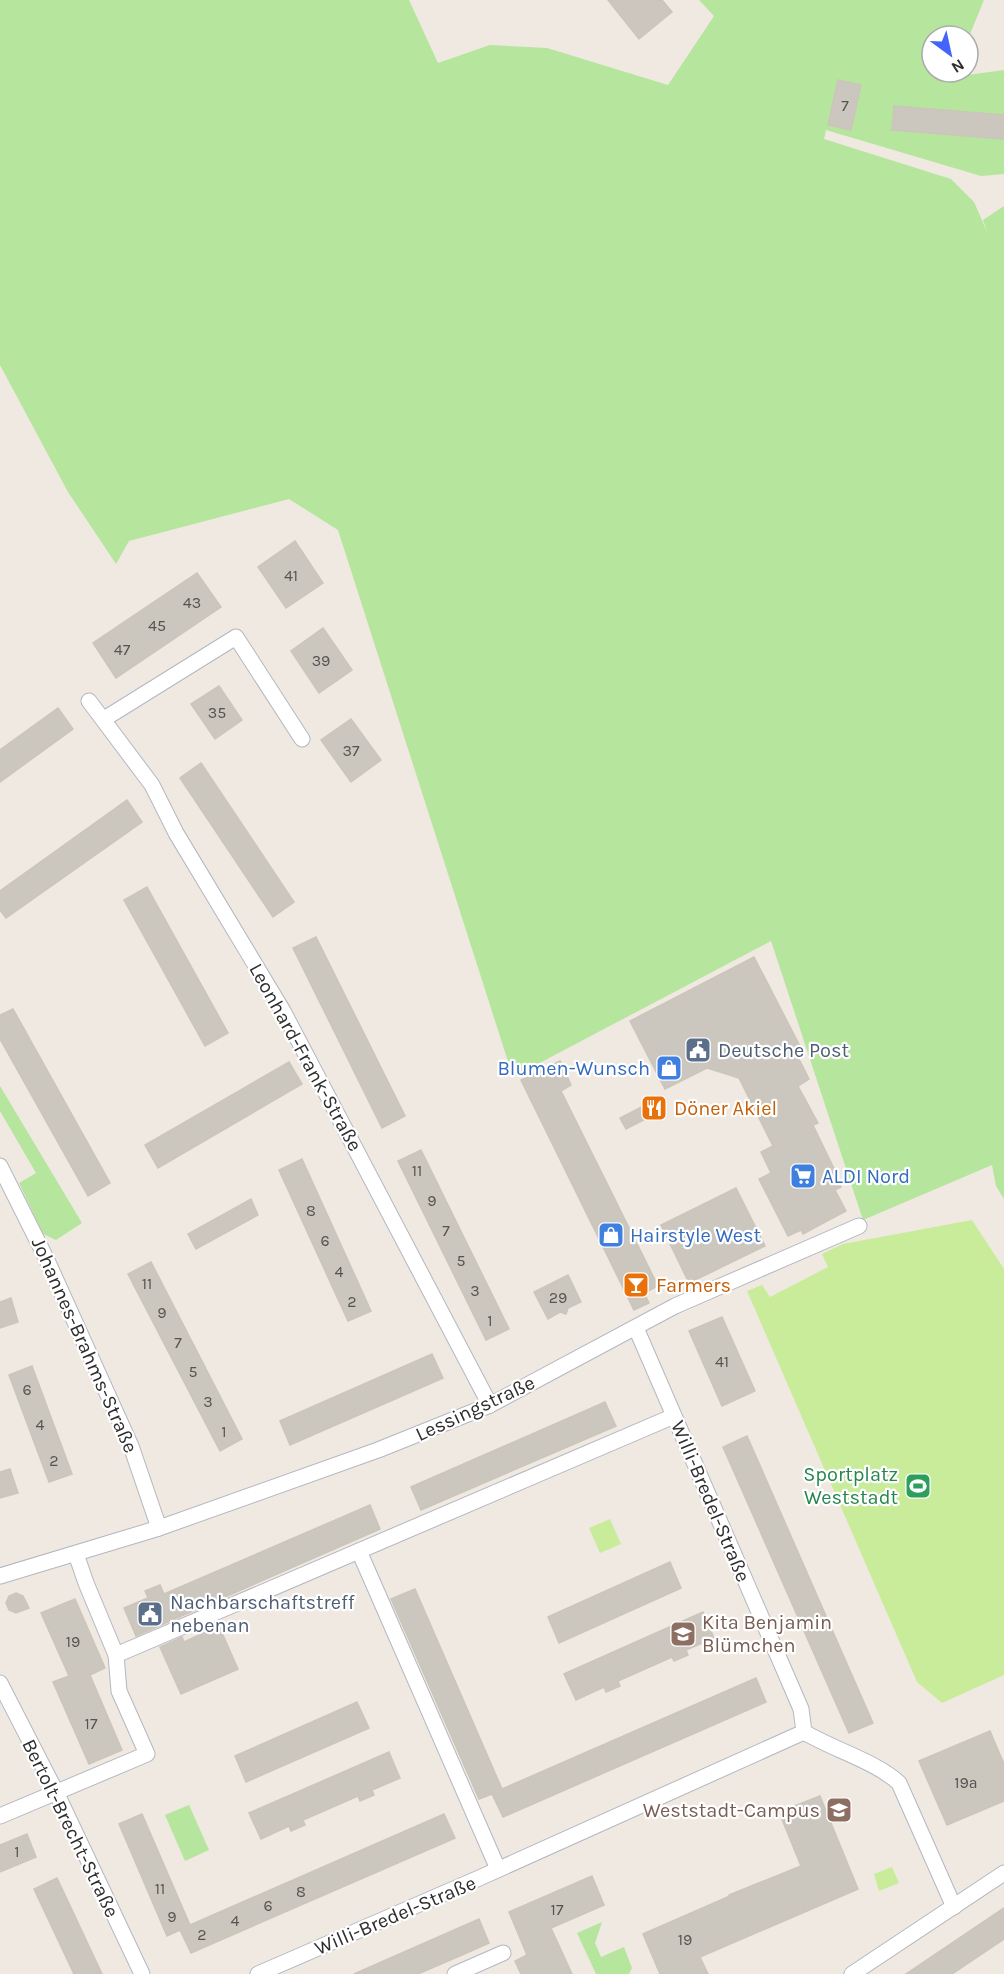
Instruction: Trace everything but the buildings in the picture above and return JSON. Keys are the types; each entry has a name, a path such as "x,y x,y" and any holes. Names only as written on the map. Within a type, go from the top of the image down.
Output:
{"street":[{"path":"104,719 236,637 302,739"},
{"name":"Leonhard-Frank-Straße","path":"90,701 152,785 176,833 283,1011 490,1404"},
{"name":"Johannes-Brahms-Straße","path":"0,1166 46,1258 131,1446 159,1528"},
{"name":"Lessingstraße","path":"0,1576 159,1528 378,1450 490,1404 675,1306 859,1226"},
{"name":"Willi-Bredel-Straße","path":"258,1974 804,1732 801,1708 636,1328"},
{"path":"116,1655 674,1416"},
{"name":"Willi-Bredel-Straße","path":"359,1551 498,1869"},
{"path":"0,1815 147,1754 118,1691 116,1655 76,1554"},
{"name":"Bertolt-Brecht-Straße","path":"0,1683 56,1792 142,1974"},
{"path":"804,1732 890,1774 899,1783 954,1907"},
{"path":"852,1974 1004,1873"},
{"path":"455,1974 503,1953"}],"green space":[{"path":"0,0 409,0 438,63 490,45 547,48 668,85 714,16 699,0 984,0 974,24 920,24 920,84 980,84 980,73 1004,70 1004,174 981,176 826,130 824,139 951,179 974,202 988,234 983,220 1004,206 1004,1199 996,1186 992,1165 863,1220 771,941 513,1077 338,530 289,499 129,541 116,564 68,492 0,365"},
{"path":"0,1086 82,1223 56,1240 43,1234 19,1183 36,1173 0,1111"},
{"name":"Sportplatz Weststadt","path":"972,1220 1004,1269 1004,1675 942,1703 917,1682 747,1291 762,1285 770,1297 828,1267 822,1254 843,1244"},
{"path":"610,1519 621,1544 600,1553 589,1528"},
{"path":"189,1805 209,1850 185,1861 165,1815"},
{"path":"892,1867 899,1883 879,1891 874,1874"},
{"path":"602,1922 595,1943 601,1957 624,1947 632,1968 629,1974 596,1974 577,1933"}],"place":[{"name":"Deutsche Post","path":"698,1050"},
{"name":"Blumen-Wunsch","path":"669,1068"},
{"name":"Döner Akiel","path":"654,1108"},
{"name":"ALDI Nord","path":"803,1176"},
{"name":"Hairstyle West","path":"611,1235"},
{"name":"Farmers","path":"636,1285"},
{"name":"Sportplatz Weststadt","path":"918,1486"},
{"name":"Nachbarschaftstreff nebenan","path":"150,1614"},
{"name":"Kita Benjamin Blümchen","path":"683,1634"},
{"name":"Weststadt-Campus","path":"839,1810"}]}
